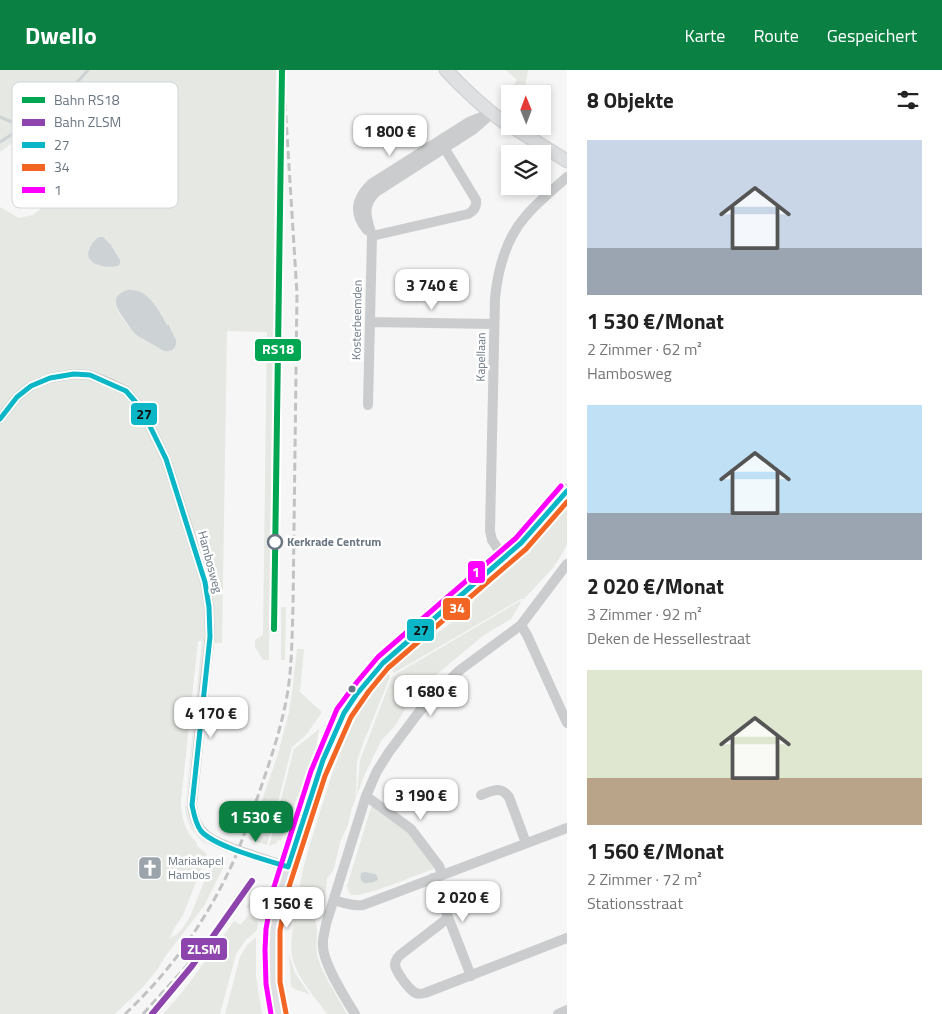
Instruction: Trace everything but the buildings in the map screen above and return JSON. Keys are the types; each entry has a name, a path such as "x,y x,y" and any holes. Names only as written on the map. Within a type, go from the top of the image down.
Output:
{"main road":[{"path":"446,70 468,92 501,120"},
{"path":"525,135 567,161"},
{"path":"279,1014 272,975 272,930 278,900 323,760 344,713 356,695 383,663 521,543 567,491"}],"street":[{"name":"Kosterbeemden","path":"368,405 372,236 367,205 370,198 376,192 442,145 474,129 492,113"},
{"path":"372,236 472,212 476,200 442,145"},
{"name":"Kapellaan","path":"504,558 492,540 490,532 494,324 497,280 501,260 508,242 525,216 567,177"},
{"path":"370,322 494,324"},
{"name":"Hambosweg","path":"0,418 17,397 31,386 50,378 68,374 90,375 112,384 126,391 139,406 166,460 199,562 207,595 210,637 192,796 192,814 201,831 216,842 288,867"},
{"path":"355,1014 327,964 323,941 326,924 366,796 377,771 402,733 446,682 521,625 567,564"},
{"path":"521,625 567,723"},
{"path":"481,795 497,789 506,793 526,843"},
{"path":"366,796 411,829 439,866 438,876 448,918 471,976"},
{"path":"334,900 354,905 363,904 567,828"},
{"path":"448,918 396,960 395,967 398,972 412,990 418,994 471,976 567,938"},
{"path":"558,1014 567,1010"}],"shaded area":[{"path":"0,70 276,70 269,660 263,660 255,647 255,640 263,635 267,332 227,331 222,643 204,642 186,803 191,826 208,846 199,838 192,830 187,820 185,808 202,641 198,641 181,806 186,828 197,843 197,846 207,854 183,915 170,938 182,929 190,917 214,857 226,862 204,906 143,987 115,1014 0,1014 0,207 19,218 33,215 41,208 178,208 178,82 12,82 12,143 0,152","holes":["99,237 110,244 117,255 120,263 116,267 104,266 91,262 89,259 89,249","144,294 153,302 167,325 170,325 176,342 176,346 170,351 144,341 137,336 125,322 115,304 116,298 119,295"]},
{"path":"506,70 528,70 526,85 514,85 517,80"},
{"path":"99,237 103,237 111,245 120,260 118,266 100,265 93,263 89,258 90,248"},
{"path":"127,290 141,292 156,306 167,325 169,325 176,340 176,345 173,349 164,351 135,334 116,305 117,297"},
{"path":"565,505 567,505 567,544 553,568 524,599 394,673 391,669 422,643 446,627 474,602 472,600 518,559 552,523"},
{"path":"520,601 511,619 484,635 436,675 411,699 395,726 381,741 357,795 360,760 392,677"},
{"path":"281,607 286,607 285,660 281,660"},
{"path":"297,649 304,649 300,692 322,712 306,735 292,747 267,845 248,839 278,754 289,712"},
{"path":"388,672 390,677 357,761 356,797 348,825 340,842 334,869 327,879 322,906 315,914 319,961 347,1014 327,1014 303,981 293,960 292,939 300,884 307,853 338,759 354,721 375,687"},
{"path":"319,729 316,747 281,841 278,840 277,843 269,846 294,749"},
{"path":"372,804 408,831 436,868 380,889 359,895 351,895 347,886"},
{"path":"361,873 375,874 378,880 368,883 363,882 361,880"},
{"path":"261,887 265,890 258,915 246,907"},
{"path":"287,897 289,897 285,927 283,970 290,1014 287,1014 280,970 280,941"},
{"path":"248,915 258,922 257,930 245,941 236,954 220,1014 163,1014 184,990 234,921 241,925"},
{"path":"256,937 256,976 262,1014 225,1014 240,957 246,946"},
{"path":"289,955 295,973 310,995 291,986"}],"waterway":[{"path":"78,82 88,70"},
{"path":"0,117 12,122"},
{"path":"0,142 12,134"}],"railway":[{"path":"125,1014 158,980 173,961 200,923 224,881 234,860 267,770 279,731 288,690 293,607 297,294 283,70"},
{"path":"143,1014 201,950 226,918"}],"rail line":[{"name":"RS18","path":"274,629 282,70"},
{"name":"ZLSM","path":"152,1014 192,966 252,881"}],"transit line":[{"name":"27","path":"0,419 17,397 31,386 50,378 74,374 90,375 126,391 139,406 166,459 205,582 209,607 210,637 192,805 196,822 201,831 208,837 229,848 288,867"},
{"name":"1","path":"271,1014 266,984 265,950 266,929 273,890 311,771 337,709 378,657 516,538 561,486"},
{"name":"27","path":"288,867 323,760 344,713 356,695 383,663 521,543 567,491"},
{"name":"34","path":"286,1013 280,982 280,931 287,893 325,776 351,717 388,668 526,549 567,502"}],"place":[{"name":"Kerkrade Centrum","path":"275,542"},
{"name":"Mariakapel Hambos","path":"150,868"}]}
